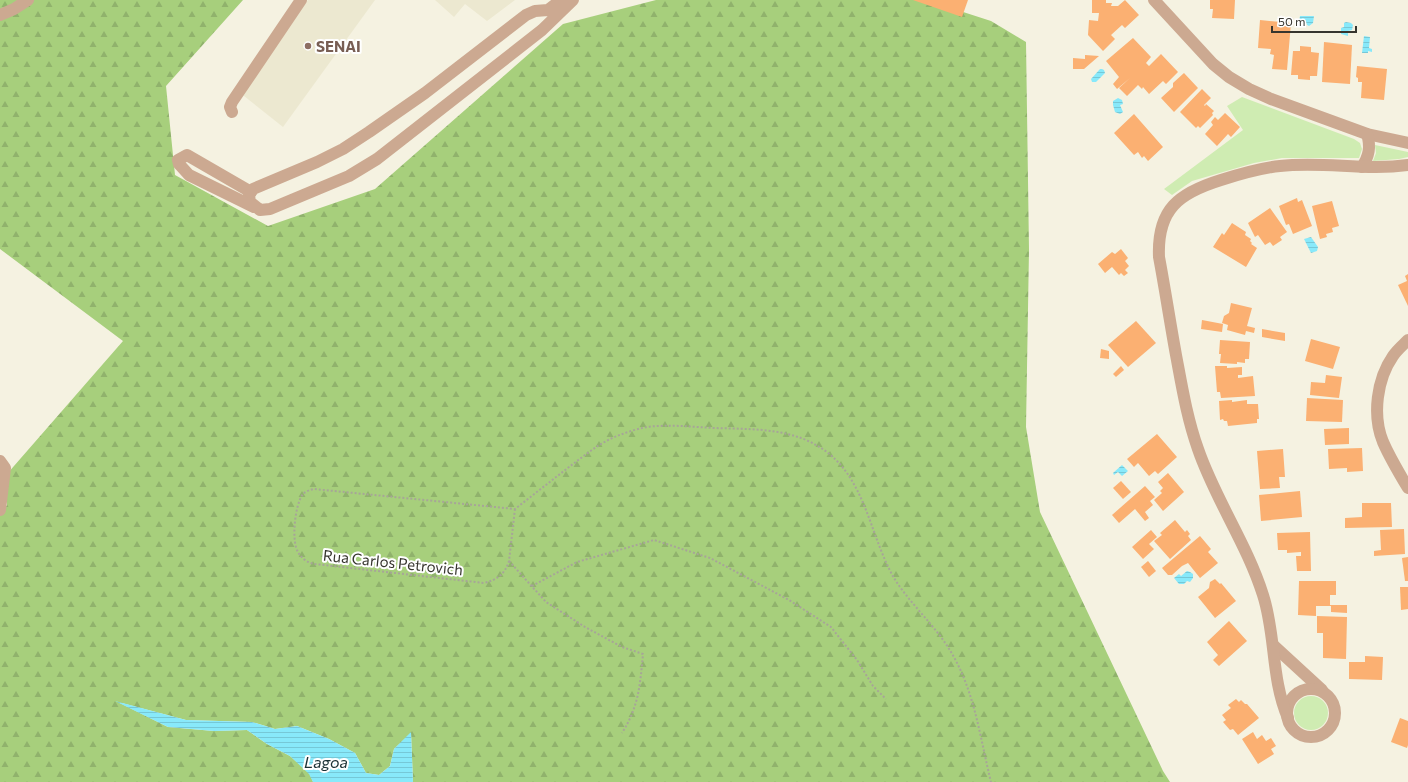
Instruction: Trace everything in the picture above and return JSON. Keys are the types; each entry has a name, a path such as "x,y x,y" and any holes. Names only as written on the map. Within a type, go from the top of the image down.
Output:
{"street":[{"path":"0,15 14,9 28,0"},
{"path":"232,112 230,106 232,102 301,0"},
{"path":"260,210 248,199 253,189 317,162 342,149 420,97 526,15 535,10 548,10 561,0"},
{"path":"251,192 188,155 178,160 179,164 189,175 260,210 270,209 323,188 349,176 377,159 542,30 573,0"},
{"path":"1154,0 1213,64 1229,77 1249,89 1271,99 1367,134 1408,143"},
{"path":"1362,167 1369,152 1367,134"},
{"path":"1273,645 1330,698 1334,705 1334,720 1325,732 1318,735 1303,735 1291,726 1279,691 1265,599 1258,578 1206,473 1189,420 1182,390 1162,272 1158,240 1161,228 1174,203 1196,189 1211,183 1250,172 1280,166 1330,165 1386,167 1408,165"},
{"path":"1408,340 1393,356 1383,376 1377,399 1378,422 1382,440 1408,488"},
{"path":"0,462 5,468 0,510"},
{"path":"1288,718 1289,704 1292,698 1298,693 1311,689 1325,693"}],"path":[{"path":"515,509 600,444 618,435 641,428 658,426 779,432 801,438 819,447 835,459 848,476 859,496 884,558 894,578 906,595 936,630 951,652 972,699 991,782"},
{"name":"Rua Carlos Petrovich","path":"314,489 515,509 509,561 503,574 492,581 484,583 308,563 297,552 294,533 300,500 309,490 314,489"},
{"path":"532,586 577,562 654,540 710,558 789,600 831,627 857,660 873,686 886,699"},
{"path":"509,561 546,602 585,627 622,647 642,654 640,690 631,719 622,733"}],"shaded area":[{"name":"SENAI","path":"308,0 375,0 283,127 239,92"},
{"path":"435,0 515,0 487,21 465,4 454,17"}],"green space":[{"path":"0,0 243,0 166,86 175,175 268,226 375,189 563,24 656,0 926,0 991,21 1026,42 1029,250 1026,427 1040,512 1163,771 1170,782 413,782 411,733 394,749 390,766 379,775 366,773 355,753 329,739 297,726 275,729 252,722 186,720 118,702 168,727 214,731 247,730 267,744 290,756 310,774 313,782 0,782 0,516 7,505 7,474 123,341 0,249"},
{"path":"1242,97 1354,139 1360,143 1362,149 1359,158 1282,158 1254,163 1192,181 1172,195 1164,189 1243,130 1227,106"},
{"path":"1375,145 1408,152 1408,157 1373,161 1376,153"},
{"path":"1314,696 1323,701 1327,706 1327,720 1323,725 1318,729 1308,730 1304,729 1295,720 1294,710 1295,706 1304,697"}],"water":[{"path":"1300,16 1314,16 1313,23 1309,26 1306,22 1299,22"},
{"path":"1346,22 1353,25 1352,30 1348,31 1348,36 1341,34 1341,28 1344,27 1344,23"},
{"path":"1364,36 1370,37 1369,48 1372,49 1372,52 1368,51 1368,53 1362,53"},
{"path":"1100,69 1104,70 1105,73 1096,82 1092,82 1091,79"},
{"path":"1118,98 1122,100 1123,104 1120,105 1123,112 1120,114 1115,112 1113,105 1113,101"},
{"path":"1311,237 1318,247 1317,251 1311,253 1304,239"},
{"path":"1122,465 1128,471 1122,476 1118,472 1114,475 1113,473"},
{"path":"1187,571 1193,574 1193,578 1190,582 1187,581 1184,584 1179,584 1174,578 1179,574 1181,576"},
{"name":"Lagoa","path":"115,701 186,720 252,722 275,729 297,726 329,739 355,753 366,773 379,775 390,766 394,749 411,732 413,782 313,782 309,774 290,756 267,744 247,730 214,731 168,727"}],"building":[{"path":"913,0 968,0 962,17"},
{"path":"1092,0 1106,0 1106,3 1112,3 1111,6 1118,6 1125,0 1139,15 1125,28 1122,25 1111,35 1115,39 1103,51 1088,35 1089,20 1098,21 1099,13 1092,13"},
{"path":"1210,0 1235,0 1234,19 1212,18 1213,9 1210,9"},
{"path":"1260,20 1291,23 1287,70 1272,69 1274,55 1270,54 1271,49 1258,48"},
{"path":"1133,38 1151,57 1146,63 1149,66 1161,54 1178,72 1166,84 1163,81 1149,94 1143,87 1142,89 1138,85 1127,96 1119,88 1130,78 1117,89 1113,84 1119,77 1106,61"},
{"path":"1324,42 1352,45 1350,84 1322,82"},
{"path":"1300,46 1311,47 1311,52 1319,53 1317,76 1310,76 1310,80 1298,79 1298,75 1291,75 1293,51 1300,51"},
{"path":"1085,55 1099,56 1084,69 1073,69 1073,58 1085,59"},
{"path":"1357,66 1387,69 1384,100 1361,98 1362,82 1358,82 1358,78 1356,77"},
{"path":"1184,73 1198,88 1174,112 1161,98 1173,87 1173,83"},
{"path":"1202,89 1211,98 1204,105 1205,106 1206,104 1214,111 1212,113 1213,115 1200,128 1198,126 1196,128 1180,112"},
{"path":"1225,113 1240,127 1231,137 1228,134 1217,146 1205,134 1213,125 1211,122 1215,117 1218,120"},
{"path":"1134,114 1163,147 1148,161 1144,156 1142,158 1138,152 1134,155 1114,133"},
{"path":"1297,198 1298,202 1302,200 1312,226 1293,234 1289,224 1286,225 1279,206"},
{"path":"1332,201 1339,226 1332,228 1333,232 1326,234 1327,237 1320,239 1312,206"},
{"path":"1270,208 1287,232 1280,237 1282,240 1273,246 1270,242 1265,245 1258,235 1255,237 1248,223"},
{"path":"1232,223 1246,232 1245,235 1251,239 1251,244 1257,248 1246,267 1213,247 1222,233 1224,235"},
{"path":"1121,249 1128,258 1125,261 1129,266 1125,270 1128,273 1124,276 1121,273 1119,275 1112,267 1105,273 1098,264 1112,252 1115,254"},
{"path":"1408,274 1408,306 1398,285 1407,281 1405,276"},
{"path":"1231,303 1252,308 1247,326 1255,328 1254,333 1246,331 1245,335 1227,330 1228,325 1222,323 1224,316 1229,313"},
{"path":"1202,320 1223,324 1222,332 1201,329"},
{"path":"1136,321 1156,343 1128,367 1108,345"},
{"path":"1262,329 1285,333 1285,341 1262,337"},
{"path":"1311,339 1340,347 1333,369 1305,361"},
{"path":"1220,340 1250,342 1249,359 1245,359 1245,363 1220,363"},
{"path":"1101,349 1109,351 1109,359 1100,358"},
{"path":"1121,366 1124,370 1116,377 1113,374"},
{"path":"1215,366 1227,366 1227,368 1242,367 1242,375 1238,375 1238,378 1253,376 1255,396 1221,398 1220,392 1217,392"},
{"path":"1326,375 1342,377 1339,398 1310,395 1311,382 1325,383"},
{"path":"1307,398 1343,400 1342,422 1306,421"},
{"path":"1232,400 1232,402 1247,400 1247,404 1258,404 1259,419 1257,419 1257,423 1228,426 1227,421 1224,421 1223,419 1220,420 1219,401"},
{"path":"1349,428 1349,444 1325,445 1324,429"},
{"path":"1157,434 1177,457 1158,474 1155,471 1149,476 1138,463 1134,467 1127,459"},
{"path":"1362,448 1363,471 1347,472 1347,468 1329,469 1328,449"},
{"path":"1283,449 1285,477 1279,477 1280,488 1260,489 1257,451"},
{"path":"1168,473 1184,492 1163,511 1154,500 1162,493 1160,491 1163,488 1158,482"},
{"path":"1121,481 1131,492 1123,499 1113,488"},
{"path":"1145,486 1155,497 1150,501 1153,505 1145,512 1149,518 1145,521 1135,509 1119,523 1112,515"},
{"path":"1300,491 1302,517 1261,521 1259,495"},
{"path":"1362,503 1391,503 1392,527 1345,528 1345,518 1362,517"},
{"path":"1175,520 1185,532 1187,530 1190,534 1188,536 1191,540 1170,559 1154,541 1162,535 1160,533"},
{"path":"1404,529 1405,554 1374,556 1374,551 1381,550 1380,530"},
{"path":"1151,530 1157,537 1149,544 1154,549 1143,559 1132,547"},
{"path":"1310,532 1311,571 1297,571 1296,556 1301,556 1301,552 1287,553 1287,550 1278,550 1277,533"},
{"path":"1200,536 1211,549 1208,552 1218,563 1200,578 1188,563 1172,575 1168,575 1162,568"},
{"path":"1408,557 1408,581 1405,581 1402,558"},
{"path":"1148,561 1156,571 1149,577 1141,567"},
{"path":"1215,579 1220,584 1221,583 1236,601 1215,618 1198,597 1209,588 1210,582"},
{"path":"1299,581 1336,581 1336,595 1330,595 1330,605 1347,605 1347,613 1331,612 1331,606 1316,606 1316,616 1298,615"},
{"path":"1400,587 1408,587 1408,609 1401,610"},
{"path":"1317,616 1347,617 1346,659 1323,658 1323,633 1317,633"},
{"path":"1229,621 1247,641 1219,666 1213,660 1218,655 1207,642"},
{"path":"1365,656 1383,657 1382,680 1349,679 1349,662 1365,662"},
{"path":"1236,699 1239,702 1241,700 1247,704 1259,718 1238,735 1233,729 1230,730 1223,722 1226,720 1222,715 1231,708 1228,705"},
{"path":"1400,718 1408,721 1407,748 1391,742"},
{"path":"1253,732 1257,739 1262,735 1266,741 1271,738 1276,746 1271,749 1274,754 1258,764 1242,739"}],"place":[{"name":"SENAI","path":"308,46"}]}
